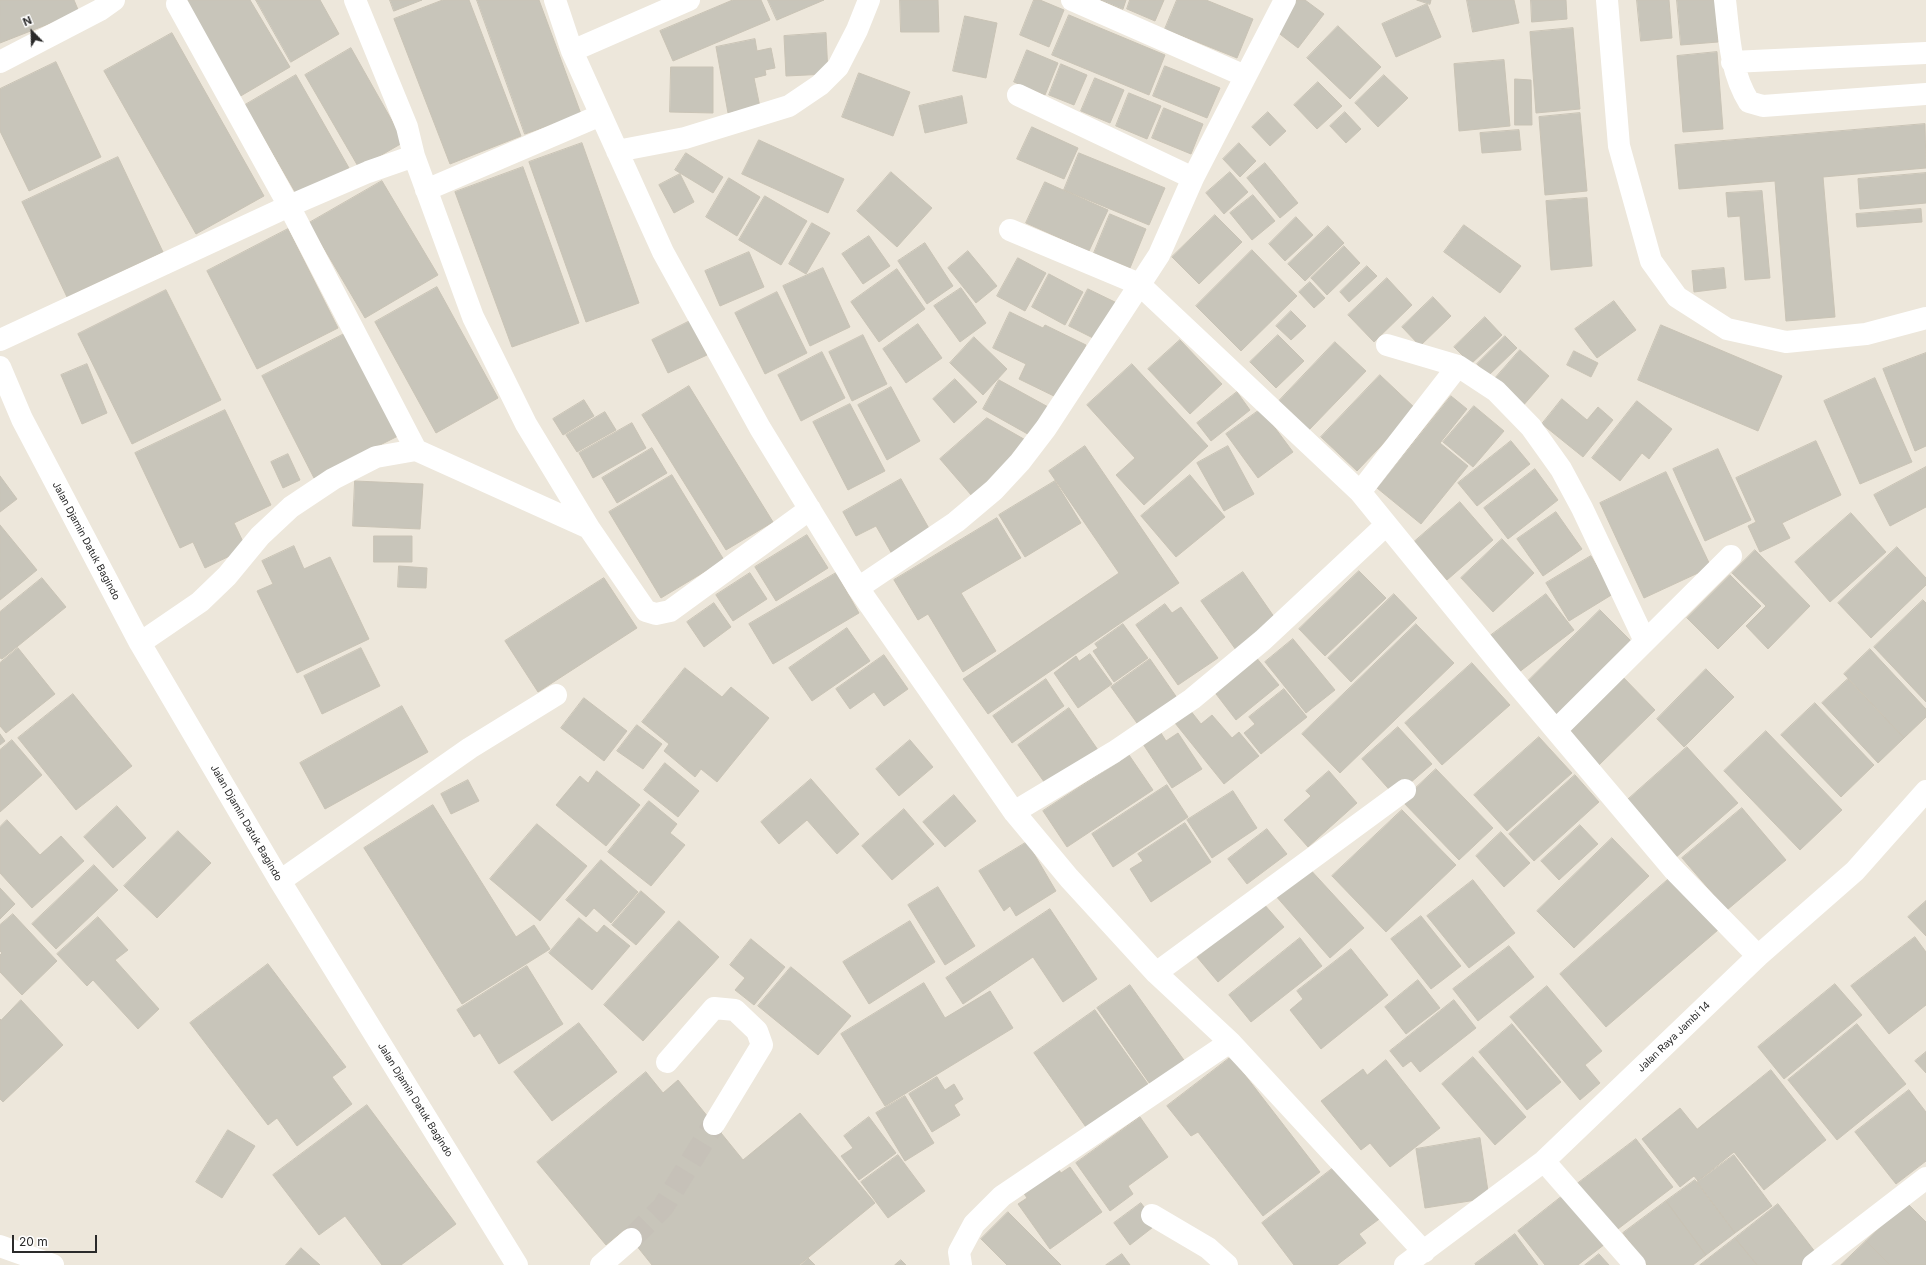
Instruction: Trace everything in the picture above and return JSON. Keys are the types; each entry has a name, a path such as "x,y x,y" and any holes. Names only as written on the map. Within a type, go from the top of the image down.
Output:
{"street":[{"path":"0,62 100,10 114,0"},
{"path":"355,0 407,127 414,156 473,317 526,424 589,528 646,611 656,614 670,610 810,509"},
{"path":"555,0 572,51 663,252 760,428 858,588 1014,812 1069,878 1156,973 1230,1042 1424,1252"},
{"path":"572,51 689,0"},
{"path":"617,151 685,138 789,106 820,85 838,67 870,0"},
{"path":"1072,0 1245,76"},
{"path":"858,588 956,522 994,490 1020,462 1046,428 1158,255 1193,178 1285,0"},
{"path":"1607,0 1619,146 1651,261 1677,296 1727,329 1786,342 1866,334 1926,318"},
{"path":"1725,0 1732,62 1742,90 1749,102 1763,106 1926,94"},
{"path":"177,4 289,206 416,450"},
{"path":"1732,62 1926,53"},
{"path":"1018,95 1193,178"},
{"path":"426,190 601,115"},
{"path":"0,340 289,206 368,172 414,156"},
{"path":"1010,230 1139,284 1360,492 1556,730 1673,868 1758,956"},
{"path":"1387,345 1458,366 1496,391 1531,427 1561,469 1582,508 1645,641"},
{"path":"1360,492 1458,366"},
{"name":"Jalan Djamin Datuk Bagindo","path":"0,367 22,419 140,643 280,881 517,1265"},
{"path":"140,643 200,602 227,576 260,536 291,506 333,479 376,456 416,450 589,528"},
{"path":"1014,812 1114,752 1192,699 1263,640 1386,525"},
{"path":"1556,730 1731,556"},
{"path":"280,881 470,748 556,695"},
{"path":"1156,973 1405,790"},
{"name":"Jalan Raya Jambi 14","path":"1405,1265 1544,1161 1758,956 1855,871 1926,791"},
{"path":"667,1062 714,1008 735,1010 757,1031 762,1045 714,1124"},
{"path":"961,1265 959,1252 974,1224 1002,1196 1230,1042"},
{"path":"1544,1161 1635,1265"},
{"path":"1813,1265 1926,1178"},
{"path":"1152,1214 1208,1248 1227,1265"},
{"path":"601,1265 631,1239"},
{"path":"0,1246 53,1265"}],"building":[{"path":"0,0 74,0 79,12 0,43"},
{"path":"182,0 250,0 290,67 239,97"},
{"path":"256,0 320,0 339,34 291,62"},
{"path":"390,0 422,0 394,11"},
{"path":"443,0 469,0 521,136 450,164 394,19"},
{"path":"477,0 539,0 581,114 525,134"},
{"path":"733,0 761,0 770,20 673,61 660,31"},
{"path":"768,0 824,0 777,20"},
{"path":"900,0 938,0 939,32 901,32"},
{"path":"1034,0 1040,0 1064,10 1049,47 1020,35"},
{"path":"1101,0 1126,0 1123,9"},
{"path":"1130,0 1164,0 1155,21 1127,9"},
{"path":"1177,0 1206,0 1253,19 1237,58 1165,29"},
{"path":"1294,0 1305,0 1324,14 1298,48 1272,28"},
{"path":"1417,0 1431,0 1430,4"},
{"path":"1467,0 1514,0 1519,23 1473,32"},
{"path":"1531,0 1566,0 1567,19 1532,22"},
{"path":"1637,0 1669,0 1672,38 1641,41"},
{"path":"1677,0 1715,0 1718,42 1681,45"},
{"path":"1427,4 1441,37 1396,57 1382,24"},
{"path":"1069,15 1165,55 1149,95 1052,55"},
{"path":"965,16 997,23 986,78 953,71"},
{"path":"1338,26 1381,67 1350,99 1307,58"},
{"path":"1573,28 1580,109 1536,113 1530,32"},
{"path":"172,33 264,196 196,234 104,71"},
{"path":"826,33 828,74 786,76 784,36"},
{"path":"755,39 757,51 771,48 775,68 765,70 766,75 754,78 760,107 728,113 716,47"},
{"path":"351,48 404,142 359,168 305,75"},
{"path":"1027,50 1058,63 1045,95 1014,82"},
{"path":"1717,52 1723,129 1683,132 1677,56"},
{"path":"1504,60 1510,126 1459,131 1454,64"},
{"path":"56,62 101,157 29,191 0,131 0,89"},
{"path":"1061,64 1087,75 1074,105 1049,95"},
{"path":"1165,66 1220,88 1207,118 1153,96"},
{"path":"671,67 713,67 713,113 670,112"},
{"path":"859,73 910,92 893,136 842,117"},
{"path":"296,75 349,168 298,197 245,105"},
{"path":"1384,75 1408,98 1378,127 1355,103"},
{"path":"1095,78 1124,90 1110,123 1081,111"},
{"path":"1515,79 1531,80 1532,125 1515,125"},
{"path":"1318,82 1342,106 1317,129 1294,105"},
{"path":"1129,93 1161,106 1147,139 1116,126"},
{"path":"962,96 967,123 925,133 919,106"},
{"path":"1164,108 1203,124 1191,154 1152,138"},
{"path":"1268,112 1286,131 1270,146 1252,127"},
{"path":"1345,112 1361,129 1346,143 1330,126"},
{"path":"1580,113 1587,191 1545,195 1539,117"},
{"path":"1925,124 1926,168 1823,177 1835,317 1786,321 1775,181 1679,189 1675,145"},
{"path":"1032,127 1078,148 1064,179 1017,159"},
{"path":"1519,130 1521,150 1482,153 1480,133"},
{"path":"759,140 844,179 828,213 742,174"},
{"path":"582,143 639,303 586,322 529,162"},
{"path":"1239,143 1256,161 1240,177 1223,159"},
{"path":"686,153 723,177 713,193 675,170"},
{"path":"1079,153 1165,188 1149,225 1064,190"},
{"path":"118,157 163,252 67,297 22,202"},
{"path":"1265,163 1298,203 1280,218 1247,178"},
{"path":"523,167 579,323 512,347 455,192"},
{"path":"891,172 932,208 897,247 857,211"},
{"path":"1230,172 1248,192 1224,214 1206,193"},
{"path":"1926,173 1926,203 1860,209 1858,179"},
{"path":"680,174 694,202 674,213 659,185"},
{"path":"729,178 760,197 737,236 706,217"},
{"path":"382,181 438,275 365,318 309,223"},
{"path":"1045,182 1108,210 1089,251 1026,223"},
{"path":"1762,191 1770,278 1745,280 1740,216 1728,217 1726,193"},
{"path":"1253,195 1275,221 1252,240 1230,213"},
{"path":"765,196 807,221 781,265 739,240"},
{"path":"1587,198 1592,266 1551,270 1546,201"},
{"path":"1921,209 1922,222 1857,227 1856,214"},
{"path":"1110,214 1146,229 1130,268 1094,253"},
{"path":"1215,215 1242,242 1199,284 1172,257"},
{"path":"1296,217 1313,235 1285,261 1269,244"},
{"path":"812,223 830,233 806,274 789,264"},
{"path":"1464,225 1521,266 1500,293 1444,252"},
{"path":"1328,226 1344,243 1305,281 1288,264"},
{"path":"288,229 338,328 257,369 207,271"},
{"path":"869,236 890,266 863,284 842,254"},
{"path":"925,243 953,286 927,304 898,261"},
{"path":"1344,246 1360,263 1327,295 1311,278"},
{"path":"1252,250 1297,296 1241,351 1196,306"},
{"path":"968,251 997,286 976,303 948,268"},
{"path":"749,252 764,287 720,306 705,271"},
{"path":"1018,258 1046,273 1025,311 997,296"},
{"path":"1367,266 1377,276 1349,302 1340,292"},
{"path":"823,268 850,327 810,346 783,286"},
{"path":"1724,268 1726,288 1694,292 1692,271"},
{"path":"897,269 925,309 879,342 851,302"},
{"path":"1049,274 1083,292 1065,325 1032,307"},
{"path":"1387,278 1412,305 1374,342 1348,315"},
{"path":"1310,282 1325,298 1314,308 1299,292"},
{"path":"437,287 498,398 436,433 375,322"},
{"path":"961,288 986,323 960,342 934,306"},
{"path":"1088,289 1119,304 1099,341 1069,326"},
{"path":"166,290 221,400 132,444 78,334"},
{"path":"777,292 807,353 765,374 735,313"},
{"path":"1433,297 1451,316 1420,346 1402,327"},
{"path":"1614,301 1636,330 1597,358 1575,329"},
{"path":"1291,311 1306,326 1291,340 1276,326"},
{"path":"1010,312 1043,328 1045,325 1086,345 1060,399 1019,379 1026,364 993,348"},
{"path":"1485,317 1502,335 1471,364 1454,347"},
{"path":"690,321 707,355 668,373 652,340"},
{"path":"918,324 942,358 906,383 883,349"},
{"path":"1661,325 1782,376 1758,431 1638,380"},
{"path":"346,333 398,436 314,478 262,376"},
{"path":"863,335 887,384 852,401 829,352"},
{"path":"1278,335 1304,361 1276,388 1250,362"},
{"path":"1505,336 1517,348 1488,376 1477,364"},
{"path":"974,337 1007,369 983,395 950,363"},
{"path":"1180,340 1222,384 1190,414 1148,369"},
{"path":"1335,342 1366,371 1309,430 1279,401"},
{"path":"1520,350 1549,376 1521,408 1491,383"},
{"path":"1574,351 1598,363 1591,377 1567,365"},
{"path":"822,352 845,398 801,421 778,375"},
{"path":"1926,353 1926,446 1915,451 1883,369"},
{"path":"87,364 107,413 82,424 61,375"},
{"path":"1132,364 1208,446 1144,505 1116,475 1135,458 1087,405"},
{"path":"1380,375 1416,409 1357,471 1321,437"},
{"path":"1875,378 1912,462 1860,484 1824,401"},
{"path":"955,379 977,402 954,423 933,399"},
{"path":"999,380 1050,408 1033,437 983,409"},
{"path":"689,386 773,522 726,550 642,415"},
{"path":"891,387 920,441 887,460 858,405"},
{"path":"1237,392 1250,410 1211,441 1197,423"},
{"path":"1451,396 1467,409 1440,443 1468,466 1421,524 1377,488"},
{"path":"1562,399 1587,420 1598,407 1613,420 1583,457 1542,424"},
{"path":"584,400 594,416 563,435 553,419"},
{"path":"1637,401 1672,429 1649,459 1642,453 1620,481 1592,458"},
{"path":"850,404 885,471 848,490 813,422"},
{"path":"1474,406 1504,431 1473,467 1443,442"},
{"path":"1261,409 1293,452 1258,478 1226,434"},
{"path":"225,410 271,505 234,523 246,548 205,568 193,542 180,548 135,453"},
{"path":"605,412 616,430 577,452 566,435"},
{"path":"987,418 1029,442 972,496 940,459"},
{"path":"632,423 646,448 593,478 579,453"},
{"path":"1511,441 1530,464 1477,506 1458,483"},
{"path":"1816,441 1841,495 1782,523 1790,538 1760,552 1748,526 1756,522 1736,478"},
{"path":"1085,446 1179,583 988,714 963,679 1119,573 1049,471"},
{"path":"1228,446 1254,494 1224,511 1197,463"},
{"path":"652,448 667,473 617,503 602,478"},
{"path":"1718,449 1751,520 1705,541 1673,469"},
{"path":"288,454 300,480 283,488 271,462"},
{"path":"1926,467 1926,507 1890,526 1874,495"},
{"path":"1535,469 1558,500 1508,539 1484,508"},
{"path":"1666,472 1711,567 1644,598 1600,503"},
{"path":"672,475 724,560 661,598 609,512"},
{"path":"1190,475 1225,517 1176,557 1141,516"},
{"path":"0,476 17,499 0,512"},
{"path":"901,479 931,532 892,554 876,526 856,536 843,512"},
{"path":"355,481 423,484 420,529 353,526"},
{"path":"1055,481 1081,523 1025,557 999,515"},
{"path":"1460,502 1493,540 1447,580 1414,542"},
{"path":"1556,512 1582,549 1543,576 1517,539"},
{"path":"1851,513 1886,552 1830,602 1795,562"},
{"path":"997,518 1021,558 961,593 996,651 963,672 928,614 918,620 894,580"},
{"path":"0,525 37,570 0,600"},
{"path":"807,535 828,568 776,601 755,567"},
{"path":"374,536 412,536 412,562 374,562"},
{"path":"1502,539 1534,573 1493,612 1461,578"},
{"path":"294,546 304,569 330,557 369,639 297,673 257,591 273,584 262,561"},
{"path":"1897,547 1926,578 1926,585 1871,638 1838,603"},
{"path":"1755,550 1810,606 1768,649 1746,626 1766,606 1732,573"},
{"path":"1591,556 1613,594 1569,621 1546,583"},
{"path":"399,566 427,568 426,588 398,587"},
{"path":"1359,571 1386,598 1325,656 1299,629"},
{"path":"1243,572 1277,621 1236,650 1201,601"},
{"path":"750,573 767,599 733,621 716,595"},
{"path":"836,573 859,613 773,664 749,624"},
{"path":"1730,575 1761,606 1718,649 1687,618"},
{"path":"42,578 66,607 2,659 0,658 0,612"},
{"path":"604,578 637,628 538,692 505,641"},
{"path":"1394,594 1417,618 1351,682 1328,658"},
{"path":"1546,594 1574,630 1514,676 1486,639"},
{"path":"1923,600 1926,603 1926,702 1874,647"},
{"path":"714,603 731,627 704,647 687,622"},
{"path":"1165,604 1172,613 1181,607 1218,658 1178,685 1136,625"},
{"path":"1600,610 1632,642 1556,716 1524,685"},
{"path":"1123,624 1148,658 1114,682 1093,651 1098,648 1095,644"},
{"path":"1416,624 1454,663 1340,773 1302,734"},
{"path":"847,628 870,661 812,701 789,668"},
{"path":"1293,639 1335,690 1306,713 1265,662"},
{"path":"18,648 55,694 6,733 0,726 0,663"},
{"path":"361,648 380,686 322,714 304,676"},
{"path":"1870,649 1926,709 1926,717 1904,738 1844,674"},
{"path":"1090,654 1112,684 1078,708 1054,673 1076,656 1079,661"},
{"path":"884,655 908,689 884,706 874,692 850,709 836,689"},
{"path":"1255,656 1279,685 1236,720 1213,690"},
{"path":"1150,659 1180,702 1142,730 1111,687"},
{"path":"1472,663 1510,705 1442,765 1405,723"},
{"path":"685,668 722,697 731,687 769,718 717,782 701,769 695,777 664,751 669,744 642,722"},
{"path":"1706,669 1734,697 1684,747 1657,719"},
{"path":"1619,673 1655,710 1598,766 1562,729"},
{"path":"1046,679 1064,706 1012,743 993,716"},
{"path":"1848,679 1904,738 1878,763 1822,703"},
{"path":"1284,689 1307,717 1261,754 1244,733 1255,724 1249,717"},
{"path":"73,694 132,766 76,810 18,738"},
{"path":"584,698 627,731 604,761 561,728"},
{"path":"1815,703 1874,765 1841,797 1781,735"},
{"path":"402,706 428,752 325,809 300,763"},
{"path":"1069,708 1098,750 1047,786 1018,745"},
{"path":"1190,710 1201,724 1212,715 1232,738 1239,732 1259,756 1224,784 1175,723"},
{"path":"637,725 662,744 643,769 617,751"},
{"path":"1398,727 1432,764 1395,796 1362,759"},
{"path":"1766,731 1842,810 1800,850 1724,771"},
{"path":"1161,733 1166,741 1178,733 1202,769 1172,788 1143,744"},
{"path":"0,734 5,741 0,745"},
{"path":"1539,737 1572,773 1507,831 1474,795"},
{"path":"12,740 42,775 0,812 0,750"},
{"path":"910,740 933,767 899,796 876,769"},
{"path":"1687,747 1738,803 1674,859 1624,803"},
{"path":"1129,755 1153,790 1067,847 1043,811"},
{"path":"665,763 699,791 678,817 644,790"},
{"path":"1436,769 1493,828 1459,860 1402,801"},
{"path":"597,771 640,805 606,846 556,805 580,776 588,783"},
{"path":"1329,771 1357,803 1308,847 1284,820 1311,796 1306,791"},
{"path":"1575,775 1599,802 1534,861 1509,834"},
{"path":"811,779 859,834 837,854 807,820 779,844 761,822"},
{"path":"468,780 479,801 451,814 441,794"},
{"path":"1167,785 1188,817 1113,867 1092,834"},
{"path":"1233,791 1257,828 1212,858 1187,820"},
{"path":"954,795 976,821 945,847 923,822"},
{"path":"649,801 677,824 670,833 685,845 651,886 608,852"},
{"path":"433,805 516,937 534,925 550,949 462,1004 364,848"},
{"path":"117,806 146,838 113,868 84,837"},
{"path":"1742,808 1786,860 1727,910 1682,858"},
{"path":"904,809 934,844 892,880 862,846"},
{"path":"1402,810 1456,865 1386,932 1332,876"},
{"path":"7,820 40,855 61,836 84,861 32,908 0,873 0,827"},
{"path":"1185,823 1211,862 1151,902 1130,869 1143,861 1138,854"},
{"path":"537,824 587,866 540,921 490,879"},
{"path":"1580,825 1598,844 1559,880 1541,861"},
{"path":"1267,829 1287,854 1247,884 1228,859"},
{"path":"178,831 211,863 157,918 124,886"},
{"path":"1501,832 1530,863 1504,887 1476,856"},
{"path":"1612,838 1649,876 1574,948 1537,911"},
{"path":"1027,842 1056,891 1016,916 1010,906 1004,911 979,871"},
{"path":"601,860 638,892 611,923 594,908 586,917 566,900"},
{"path":"94,865 118,890 56,949 32,924"},
{"path":"1307,866 1364,928 1330,958 1275,895"},
{"path":"1671,877 1718,930 1606,1027 1560,974"},
{"path":"1473,880 1515,933 1469,968 1427,916"},
{"path":"938,887 975,946 945,965 908,905"},
{"path":"0,888 15,904 0,919"},
{"path":"641,891 665,912 636,945 612,925"},
{"path":"1926,901 1926,936 1908,917"},
{"path":"1263,903 1284,927 1218,982 1197,957"},
{"path":"1050,909 1097,979 1063,1002 1033,957 963,1004 946,978"},
{"path":"13,914 57,961 22,995 0,972 0,955 2,953 0,951 0,925"},
{"path":"1421,916 1461,966 1431,989 1391,939"},
{"path":"98,917 128,950 115,960 159,1009 138,1029 93,980 87,986 57,954"},
{"path":"579,918 597,933 604,925 630,946 592,990 549,953"},
{"path":"679,921 719,957 643,1041 604,1005"},
{"path":"910,921 935,962 869,1004 843,962"},
{"path":"1915,937 1926,952 1926,1005 1889,1034 1851,986"},
{"path":"1300,938 1322,966 1251,1022 1229,995"},
{"path":"751,939 785,967 754,1005 735,990 745,978 730,965"},
{"path":"1509,946 1534,977 1478,1021 1453,989"},
{"path":"1351,949 1388,995 1321,1049 1290,1010 1303,999 1297,991"},
{"path":"268,964 346,1067 332,1077 352,1104 297,1146 277,1118 268,1125 190,1023"},
{"path":"527,966 563,1024 499,1064 480,1033 474,1037 457,1010"},
{"path":"791,967 851,1016 818,1055 758,1006"},
{"path":"1418,980 1440,1008 1406,1034 1385,1007"},
{"path":"924,983 945,1018 990,991 1013,1028 885,1106 841,1034"},
{"path":"1835,984 1862,1015 1784,1079 1758,1047"},
{"path":"1130,985 1186,1063 1152,1087 1097,1008"},
{"path":"1547,986 1602,1051 1585,1065 1600,1083 1580,1100 1510,1017"},
{"path":"21,1000 63,1045 3,1102 0,1099 0,1019 1,1020"},
{"path":"1454,1000 1476,1028 1420,1072 1411,1061 1403,1067 1390,1051"},
{"path":"1095,1010 1150,1087 1088,1130 1034,1053"},
{"path":"579,1023 617,1072 552,1121 514,1072"},
{"path":"1512,1024 1561,1082 1527,1110 1479,1052"},
{"path":"1857,1024 1906,1084 1837,1140 1788,1080"},
{"path":"1926,1052 1926,1073 1915,1061"},
{"path":"1231,1057 1320,1172 1263,1216 1198,1132 1191,1136 1167,1106"},
{"path":"1473,1057 1526,1117 1495,1145 1442,1084"},
{"path":"1386,1060 1440,1128 1390,1167 1370,1143 1361,1150 1321,1101 1363,1069 1367,1075"},
{"path":"1771,1070 1826,1140 1764,1190 1734,1152 1698,1181 1694,1176 1680,1187 1642,1139 1680,1108 1697,1129"},
{"path":"646,1072 663,1093 678,1080 743,1160 800,1113 875,1203 799,1265 652,1265 624,1230 606,1245 537,1162"},
{"path":"937,1077 945,1090 954,1084 963,1099 954,1105 960,1115 932,1132 909,1094"},
{"path":"1909,1090 1926,1112 1926,1161 1896,1184 1855,1132"},
{"path":"905,1096 934,1143 905,1161 876,1113"},
{"path":"367,1105 456,1224 401,1265 382,1265 345,1216 319,1235 273,1175"},
{"path":"869,1117 896,1153 859,1180 841,1156 853,1148 844,1136"},
{"path":"1140,1117 1168,1157 1128,1186 1133,1194 1110,1211 1076,1163"},
{"path":"228,1130 255,1146 222,1198 196,1182"},
{"path":"1480,1138 1489,1198 1425,1208 1416,1149"},
{"path":"1636,1139 1673,1187 1614,1232 1577,1184"},
{"path":"898,1155 925,1191 888,1218 861,1182"},
{"path":"1734,1155 1772,1206 1735,1233 1697,1182"},
{"path":"1341,1162 1382,1217 1359,1234 1366,1243 1337,1265 1294,1265 1262,1223"},
{"path":"1055,1164 1061,1173 1070,1167 1102,1212 1050,1249 1018,1204 1027,1198 1021,1189"},
{"path":"1695,1180 1735,1233 1706,1255 1666,1201"},
{"path":"1565,1194 1605,1244 1578,1265 1545,1265 1518,1231"},
{"path":"1666,1201 1706,1255 1693,1265 1647,1265 1623,1233"},
{"path":"1906,1202 1926,1222 1926,1265 1890,1265 1866,1241"},
{"path":"1141,1203 1157,1224 1130,1245 1114,1223"},
{"path":"1778,1204 1816,1253 1801,1265 1757,1265 1735,1238"},
{"path":"1008,1212 1061,1265 1007,1265 981,1239"},
{"path":"1515,1234 1538,1265 1475,1264"},
{"path":"1735,1238 1757,1265 1700,1265"},
{"path":"1866,1241 1890,1265 1841,1265"},
{"path":"301,1248 320,1265 286,1265"},
{"path":"1122,1254 1130,1265 1106,1265"},
{"path":"1599,1254 1609,1265 1585,1265"},
{"path":"808,1258 815,1265 801,1265"},
{"path":"901,1260 906,1265 895,1265"}],"tunnel":[{"path":"631,1239 663,1207 714,1124"}]}
